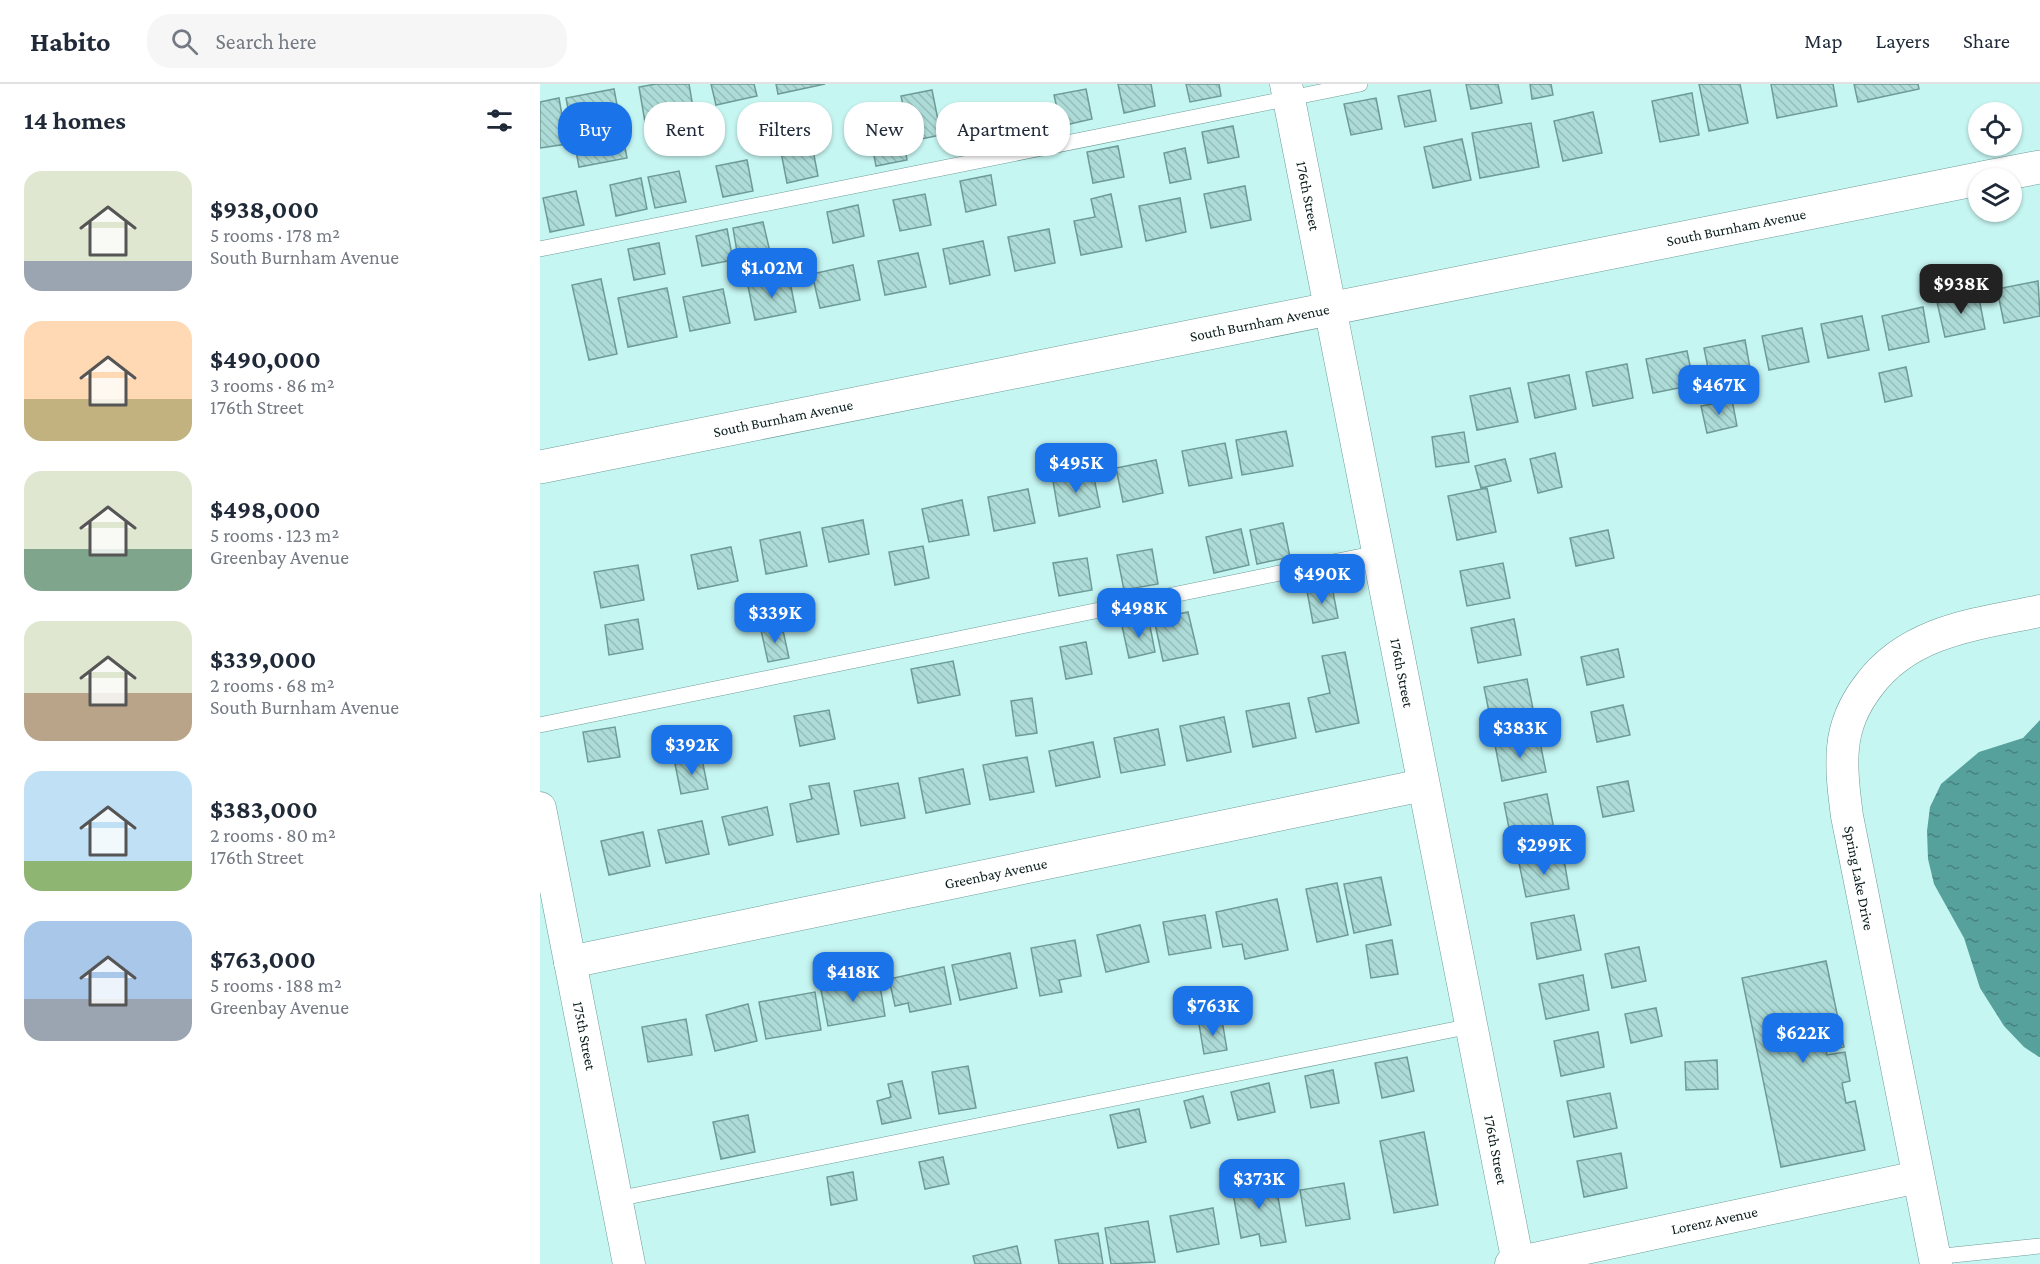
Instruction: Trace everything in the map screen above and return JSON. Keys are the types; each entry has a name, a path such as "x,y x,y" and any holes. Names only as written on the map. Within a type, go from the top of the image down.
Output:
{"main road":[{"name":"South Burnham Avenue","path":"2022,171 2040,167"},
{"name":"South Burnham Avenue","path":"540,467 1968,181"}],"street":[{"name":"176th Street","path":"1287,91 1471,1026 1514,1263"},
{"name":"Spring Lake Drive","path":"1935,1261 1846,816 1842,778 1846,730 1860,697 1874,678 1912,645 1967,626 2040,611"},
{"name":"Greenbay Avenue","path":"570,962 1423,785"},
{"name":"175th Street","path":"540,808 629,1264"},
{"name":"Lorenz Avenue","path":"1514,1263 1918,1177"}],"lane":[{"path":"540,249 1287,91 1360,84"},
{"path":"540,725 1377,553"},
{"path":"617,1199 1471,1026"},
{"path":"1935,1261 2040,1246"}],"water":[{"path":"2040,720 2039,1057 2024,1047 2004,1026 1980,988 1964,938 1934,884 1928,859 1927,831 1930,807 1941,784 1979,752 2023,738"}],"building":[{"path":"656,84 689,84 692,102 644,102 644,116 639,87"},
{"path":"711,84 754,84 757,96 725,103 715,102"},
{"path":"776,84 825,84 778,94"},
{"path":"1118,84 1151,84 1155,106 1124,113"},
{"path":"1186,84 1219,84 1221,96 1190,102"},
{"path":"1466,84 1498,84 1502,103 1471,109"},
{"path":"1530,84 1551,84 1553,95 1532,99"},
{"path":"1699,84 1740,84 1748,123 1709,131"},
{"path":"1771,84 1833,84 1837,106 1777,118"},
{"path":"1854,84 1918,84 1919,89 1858,102"},
{"path":"614,89 616,102 567,102 566,98"},
{"path":"1086,89 1092,119 1070,124 1070,102 1056,102 1054,95"},
{"path":"932,90 936,110 936,136 924,138 924,102 902,102 901,96"},
{"path":"1430,90 1436,121 1405,127 1398,96"},
{"path":"1692,93 1699,135 1660,142 1652,101"},
{"path":"559,98 558,145 540,148 540,102"},
{"path":"1376,98 1382,129 1351,135 1344,104"},
{"path":"1593,112 1602,153 1563,161 1554,121"},
{"path":"1531,123 1539,167 1480,178 1472,133"},
{"path":"1233,126 1239,157 1208,163 1202,132"},
{"path":"1462,139 1471,180 1433,188 1424,147"},
{"path":"1118,146 1124,177 1093,183 1087,152"},
{"path":"1185,148 1191,179 1170,183 1164,153"},
{"path":"577,156 627,156 627,158 579,167"},
{"path":"782,156 814,156 818,176 787,183"},
{"path":"874,156 906,156 907,160 876,166"},
{"path":"747,160 753,191 723,197 716,166"},
{"path":"679,171 686,202 655,208 648,177"},
{"path":"991,175 996,205 966,212 960,181"},
{"path":"641,178 647,209 616,216 610,185"},
{"path":"1245,186 1251,220 1211,228 1204,194"},
{"path":"576,191 584,225 550,232 543,198"},
{"path":"925,194 931,225 900,231 893,200"},
{"path":"1111,194 1122,247 1081,255 1074,221 1095,217 1091,199"},
{"path":"1180,198 1186,232 1146,241 1139,206"},
{"path":"858,205 864,236 833,243 827,212"},
{"path":"763,222 770,252 738,258 733,228"},
{"path":"727,229 733,260 702,266 696,236"},
{"path":"1049,229 1055,263 1015,271 1008,237"},
{"path":"983,241 990,275 950,284 943,249"},
{"path":"659,243 665,274 634,280 628,249"},
{"path":"918,253 926,287 885,295 878,261"},
{"path":"853,265 860,300 820,308 812,274"},
{"path":"789,277 796,312 755,320 748,286"},
{"path":"601,279 617,354 589,360 572,285"},
{"path":"2038,281 2040,316 2004,323 1997,289"},
{"path":"667,288 677,337 628,347 618,298"},
{"path":"723,289 730,323 690,331 683,297"},
{"path":"1978,293 1985,329 1945,337 1937,302"},
{"path":"1923,307 1929,342 1889,350 1882,316"},
{"path":"1862,316 1869,350 1828,358 1821,324"},
{"path":"1802,328 1809,362 1769,370 1762,336"},
{"path":"1745,340 1751,374 1711,383 1704,348"},
{"path":"1687,351 1694,385 1653,393 1646,359"},
{"path":"1627,364 1633,398 1593,406 1586,372"},
{"path":"1906,367 1912,396 1885,402 1879,373"},
{"path":"1569,375 1576,409 1535,418 1528,383"},
{"path":"1510,388 1518,422 1477,430 1470,396"},
{"path":"1732,400 1737,426 1707,433 1701,406"},
{"path":"1286,431 1293,466 1242,475 1236,440"},
{"path":"1464,432 1469,462 1436,467 1432,437"},
{"path":"1225,443 1232,478 1189,486 1182,451"},
{"path":"1555,453 1562,487 1538,493 1530,459"},
{"path":"1505,459 1511,481 1481,488 1475,466"},
{"path":"1156,460 1163,493 1123,502 1116,468"},
{"path":"1093,473 1100,507 1059,516 1053,481"},
{"path":"1487,488 1496,532 1457,540 1448,496"},
{"path":"1028,489 1035,523 994,531 988,497"},
{"path":"962,500 969,535 929,542 922,509"},
{"path":"863,520 869,554 829,562 822,528"},
{"path":"1283,523 1290,557 1257,564 1250,530"},
{"path":"1241,529 1249,565 1214,573 1206,537"},
{"path":"1608,530 1614,558 1576,566 1570,538"},
{"path":"800,532 807,566 766,574 760,540"},
{"path":"923,546 929,578 895,585 889,552"},
{"path":"731,547 738,581 698,589 691,555"},
{"path":"1152,549 1158,584 1124,590 1117,555"},
{"path":"1087,558 1092,590 1059,596 1053,563"},
{"path":"1503,563 1510,598 1467,606 1460,571"},
{"path":"638,565 644,600 601,608 594,572"},
{"path":"1332,587 1338,618 1313,623 1307,591"},
{"path":"1188,612 1198,654 1163,661 1154,619"},
{"path":"638,619 643,649 609,655 605,625"},
{"path":"1514,619 1521,655 1478,663 1471,628"},
{"path":"1149,621 1155,652 1129,658 1122,626"},
{"path":"782,626 789,658 768,662 761,630"},
{"path":"1086,642 1092,674 1066,679 1060,647"},
{"path":"1618,649 1624,677 1587,685 1581,657"},
{"path":"1345,652 1359,723 1316,732 1308,698 1330,693 1322,656"},
{"path":"953,661 960,695 918,703 911,669"},
{"path":"1527,679 1534,714 1491,722 1484,687"},
{"path":"1032,698 1037,733 1016,736 1011,701"},
{"path":"1289,703 1296,738 1253,747 1246,711"},
{"path":"1623,705 1630,735 1597,742 1591,712"},
{"path":"829,710 835,739 800,746 794,716"},
{"path":"1224,717 1231,752 1187,761 1180,726"},
{"path":"615,727 620,757 588,762 583,732"},
{"path":"1158,729 1165,765 1121,773 1114,738"},
{"path":"1539,737 1546,772 1502,781 1495,745"},
{"path":"1093,742 1100,777 1056,786 1049,751"},
{"path":"1027,757 1034,792 990,800 983,765"},
{"path":"702,759 708,789 681,794 675,764"},
{"path":"963,769 970,804 926,813 919,778"},
{"path":"1628,781 1634,811 1603,817 1597,787"},
{"path":"829,783 839,834 797,842 790,804 812,799 809,786"},
{"path":"898,783 905,818 861,826 854,791"},
{"path":"1547,794 1554,829 1511,838 1504,803"},
{"path":"767,807 773,835 729,845 722,817"},
{"path":"702,821 709,854 666,863 658,830"},
{"path":"643,832 650,866 609,875 601,841"},
{"path":"1563,854 1569,889 1526,897 1519,863"},
{"path":"1381,877 1391,925 1354,933 1344,884"},
{"path":"1337,883 1348,935 1317,942 1306,889"},
{"path":"1277,899 1288,950 1245,959 1242,944 1223,947 1216,912"},
{"path":"1205,915 1211,948 1169,955 1163,922"},
{"path":"1574,915 1581,950 1537,959 1531,923"},
{"path":"1140,925 1149,962 1106,972 1097,935"},
{"path":"1075,940 1081,976 1059,980 1062,992 1040,996 1031,948"},
{"path":"1392,940 1398,974 1371,978 1366,945"},
{"path":"1639,947 1646,981 1612,988 1605,954"},
{"path":"1010,953 1017,988 960,1000 952,965"},
{"path":"1826,961 1844,1047 1826,1051 1827,1055 1845,1052 1850,1081 1842,1083 1846,1103 1855,1101 1865,1150 1781,1167 1742,978"},
{"path":"944,967 951,1004 910,1012 908,1003 895,1006 889,979"},
{"path":"1583,975 1589,1010 1546,1019 1539,984"},
{"path":"879,980 885,1016 828,1026 821,990"},
{"path":"815,992 821,1030 766,1039 759,1002"},
{"path":"748,1004 757,1041 715,1051 706,1015"},
{"path":"1656,1008 1662,1036 1631,1043 1625,1014"},
{"path":"686,1019 692,1055 648,1062 642,1027"},
{"path":"1222,1020 1227,1050 1204,1054 1199,1024"},
{"path":"1598,1032 1604,1067 1561,1076 1554,1041"},
{"path":"1407,1057 1414,1091 1382,1098 1375,1063"},
{"path":"1717,1060 1718,1089 1686,1090 1685,1062"},
{"path":"968,1066 976,1108 939,1114 932,1072"},
{"path":"1333,1070 1339,1103 1311,1108 1305,1076"},
{"path":"902,1081 911,1118 882,1124 877,1101 891,1097 888,1084"},
{"path":"1269,1083 1275,1112 1238,1120 1231,1092"},
{"path":"1610,1093 1617,1128 1574,1137 1567,1101"},
{"path":"1203,1096 1210,1123 1191,1128 1184,1101"},
{"path":"1139,1109 1146,1142 1118,1148 1110,1115"},
{"path":"748,1115 755,1152 721,1159 713,1122"},
{"path":"1424,1132 1438,1205 1394,1213 1380,1141"},
{"path":"1621,1153 1627,1188 1584,1197 1577,1161"},
{"path":"943,1157 949,1184 925,1189 919,1162"},
{"path":"853,1172 857,1200 831,1205 827,1177"},
{"path":"1274,1175 1286,1242 1261,1246 1259,1234 1241,1238 1231,1182"},
{"path":"1344,1183 1350,1219 1306,1226 1300,1190"},
{"path":"1213,1208 1219,1244 1177,1252 1170,1216"},
{"path":"1148,1221 1155,1262 1111,1264 1105,1228"},
{"path":"1098,1233 1103,1264 1059,1264 1055,1240"},
{"path":"1017,1246 1021,1264 975,1264 973,1256"}]}
